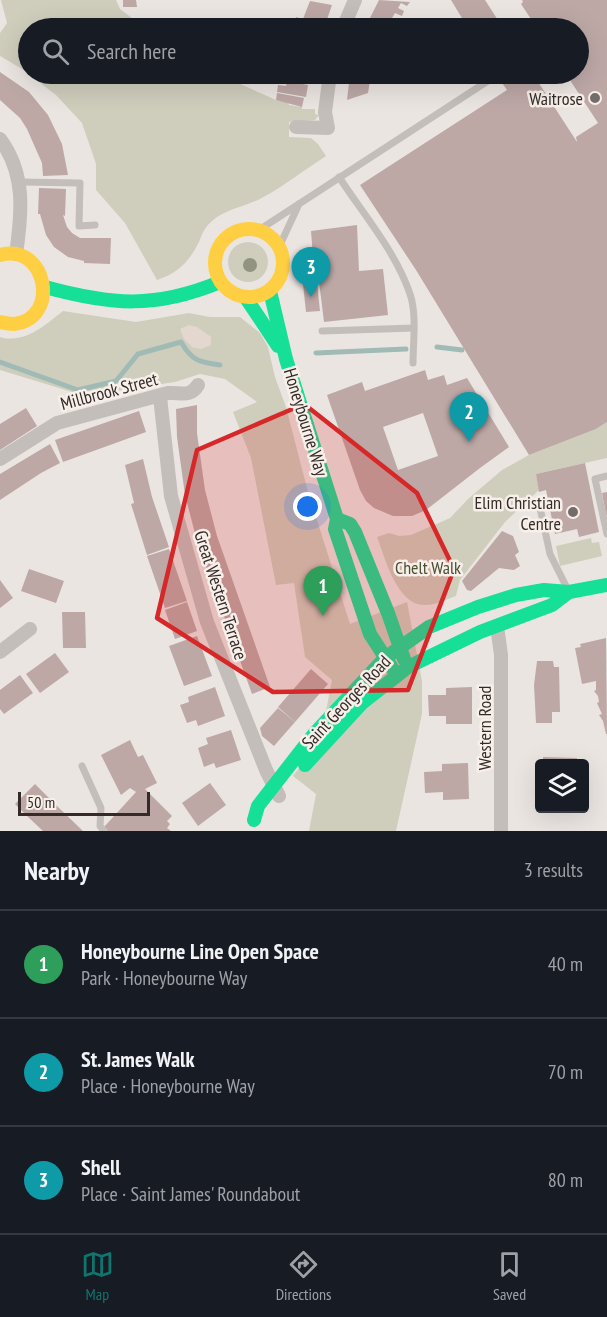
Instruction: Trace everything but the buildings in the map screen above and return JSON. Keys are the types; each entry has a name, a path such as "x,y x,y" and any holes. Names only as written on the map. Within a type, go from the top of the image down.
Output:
{"street":[{"path":"348,18 356,0"},
{"path":"296,127 328,128 325,112 329,84"},
{"path":"0,140 10,156 20,182 21,204 16,254"},
{"path":"192,294 225,237 244,229 259,230 270,235 280,245 284,263 280,280 270,291 259,297 246,298 235,295 220,282 216,271 216,255"},
{"path":"0,255 16,254 33,261 40,270 45,287 42,303 32,316 21,322 0,322"},
{"path":"45,287 71,294 133,303 192,294 220,282"},
{"name":"Honeybourne Way","path":"270,291 286,359 337,519 335,530 366,624 375,644 385,658 402,671"},
{"name":"Honeybourne Way","path":"246,298 286,359"},
{"name":"Millbrook Street","path":"0,459 57,423 168,393 185,395 198,385"},
{"name":"Great Western Terrace","path":"160,397 171,496 204,610 276,791"},
{"name":"Honeybourne Way","path":"337,519 350,524 355,532 388,613 399,647 402,671"},
{"name":"Saint Georges Road","path":"276,791 314,734 385,658 429,627 516,595 544,590 569,592 607,585"},
{"name":"Saint Georges Road","path":"249,825 258,806 276,791 362,703 402,671 480,632 552,605 569,592"},
{"name":"Western Road","path":"497,626 501,655 501,831"},
{"path":"0,652 30,629"}],"lane":[{"path":"259,230 300,201 483,84"},
{"path":"339,177 387,246 411,296 414,328 413,363"},
{"path":"20,182 80,183 80,226 95,225"},
{"path":"280,245 300,201"},
{"path":"322,331 414,328"},
{"path":"607,476 595,479 607,534"},
{"path":"539,503 550,554 569,592"},
{"path":"82,766 101,808 100,826 104,831"}],"highlighted area":[{"path":"304,404 417,493 454,569 408,690 273,692 157,618 197,450"}],"green space":[{"path":"1,0 116,0 120,9 132,18 18,18 18,67 0,56 0,33 7,23"},
{"path":"42,84 240,84 276,100 288,102 289,105 302,107 302,109 315,109 315,114 319,115 315,120 289,122 289,137 311,138 326,156 269,194 216,218 205,228 187,261 171,274 157,280 125,223 96,190 96,164 82,123 56,95"},
{"path":"248,242 256,243 262,248 267,254 267,270 262,276 256,281 248,282 240,281 234,276 229,270 228,262 229,254 234,248 240,243"},
{"path":"63,311 136,322 189,313 210,317 240,317 260,333 268,347 308,492 350,624 407,602 422,681 422,714 396,831 309,831 316,794 293,776 320,742 332,680 305,657 294,583 276,585 251,458 233,412 257,402 225,379 200,374 175,382 101,393 72,392 0,370 0,337 26,336"},
{"name":"Chelt Walk","path":"607,422 607,458 536,474 539,490 505,522 460,580 456,596 424,605 415,603 399,589 388,568 377,537 389,533 399,536 411,535 450,518 502,470 529,455 596,429"},
{"path":"591,538 592,543 599,542 602,556 560,566 556,546"}],"shaded area":[{"path":"189,325 197,327 211,337 211,345 201,349 192,347 184,339 180,329"}],"waterway":[{"path":"0,362 78,390 116,381 138,354 181,342 197,360 220,365"},
{"path":"437,347 462,350"},
{"path":"316,353 406,349"}],"traffic: fast":[{"path":"45,287 91,298 133,301 175,297 220,282"},
{"path":"270,291 286,359 337,519 335,529 370,634 392,668"},
{"path":"246,298 278,346"},
{"path":"337,519 350,524 355,532 404,659"},
{"path":"254,820 258,806 314,734 385,658 429,627 478,607 516,595 544,590 569,592 607,585"},
{"path":"305,765 362,703 408,667 480,632 552,605 569,592"}],"traffic: slow":[{"path":"242,229 256,229 268,234 278,244 283,263 278,282 268,292 256,297 242,297 230,292 220,282 215,270 215,256 220,244 230,234 242,229"},
{"path":"0,255 16,254 29,260 37,270 42,283 43,297 38,309 29,319 14,324 0,322"}],"place":[{"name":"Waitrose","path":"595,98"},
{"name":"Shell","path":"311,297"},
{"name":"St. James Walk","path":"469,442"},
{"name":"Elim Christian Centre","path":"573,512"},
{"name":"Honeybourne Line Open Space","path":"323,616"}]}
